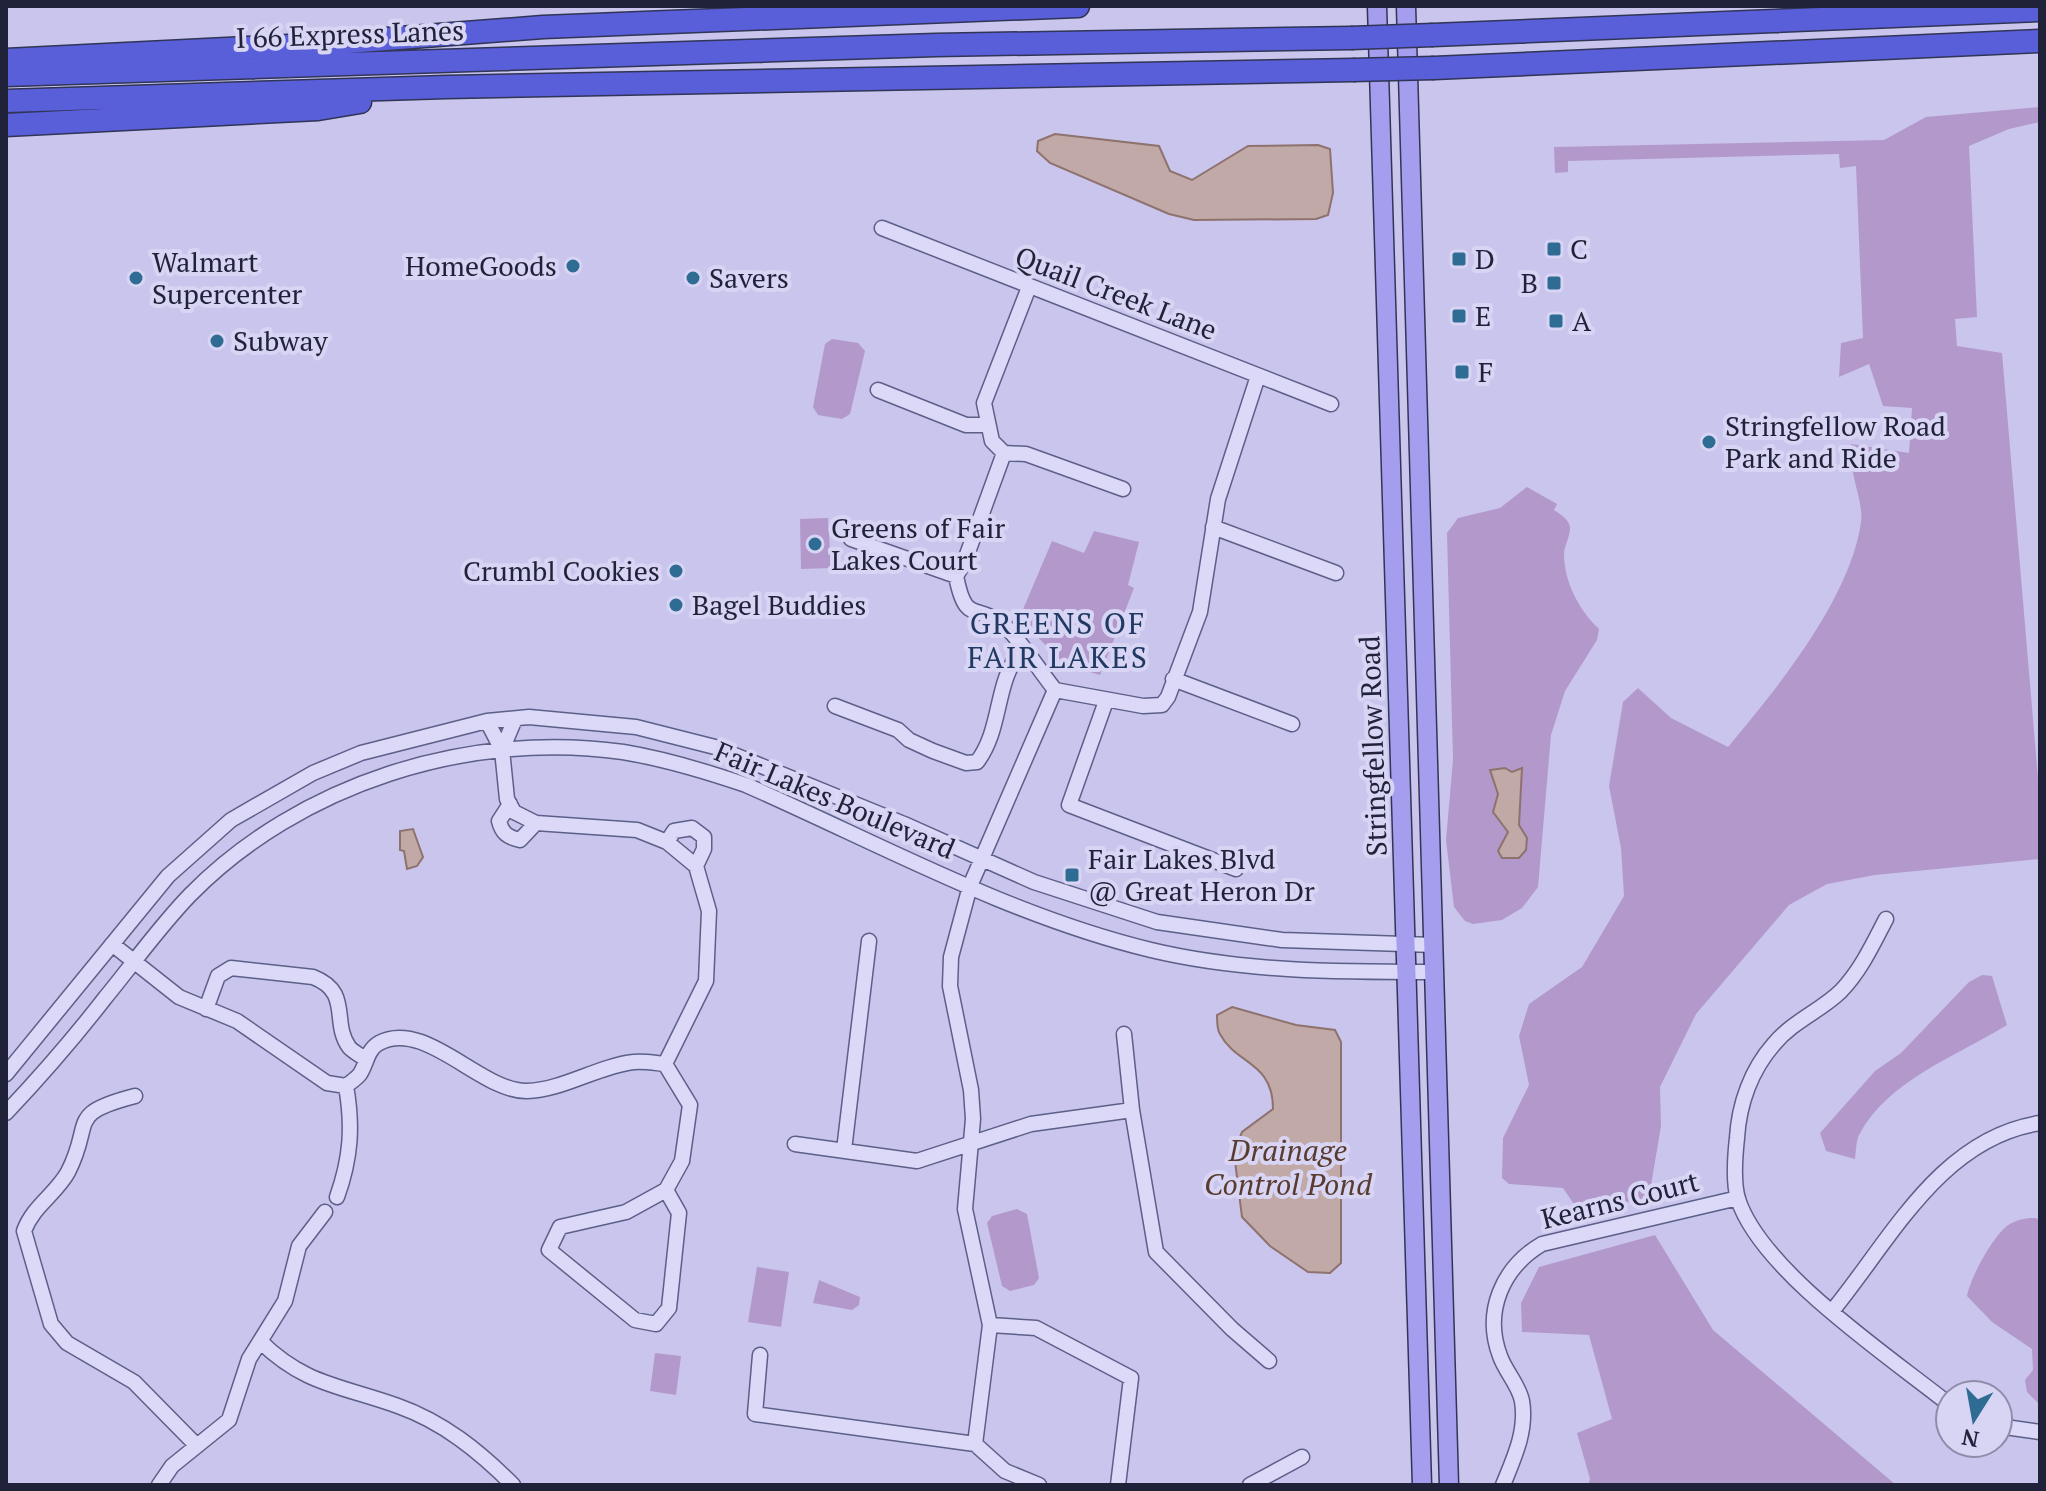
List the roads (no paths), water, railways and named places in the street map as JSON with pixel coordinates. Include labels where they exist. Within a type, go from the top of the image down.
[{"type":"highway","points":[[6,60],[308,45],[543,27],[1078,6]]},
{"type":"highway","name":"I 66 Express Lanes","points":[[6,75],[921,46],[1351,38],[2040,10]]},
{"type":"highway","points":[[6,101],[446,87],[1434,68],[2040,41]]},
{"type":"highway","points":[[6,125],[318,109],[446,87]]},
{"type":"main road","name":"Stringfellow Road","points":[[1377,6],[1422,1485]]},
{"type":"main road","name":"Stringfellow Road","points":[[1406,6],[1449,1485]]},
{"type":"street","name":"Quail Creek Lane","points":[[882,228],[1331,404]]},
{"type":"street","points":[[1029,287],[984,403],[992,441],[1004,453],[1026,454],[1123,489]]},
{"type":"street","points":[[1004,453],[964,563],[956,576],[960,598],[968,610],[1003,624],[1055,690],[1106,701],[1162,705],[1200,612],[1226,464],[1258,376]]},
{"type":"street","points":[[878,390],[966,425],[988,425]]},
{"type":"street","points":[[1213,527],[1336,573]]},
{"type":"street","points":[[851,539],[956,576]]},
{"type":"street","points":[[835,706],[898,730],[909,740],[933,751],[966,763],[977,762],[1000,708],[1002,686],[1011,661],[1022,650]]},
{"type":"street","points":[[1173,679],[1292,724]]},
{"type":"street","points":[[975,1444],[990,1325],[965,1209],[971,1090],[950,986],[956,929],[981,859],[1055,690]]},
{"type":"street","points":[[1106,701],[1069,805],[1236,869]]},
{"type":"street","points":[[502,750],[515,719]]},
{"type":"street","name":"Fair Lakes Boulevard","points":[[6,1074],[187,857],[231,820],[313,773],[361,753],[487,721],[568,719],[678,735],[762,764],[1046,886],[1157,922],[1282,940],[1434,945]]},
{"type":"street","points":[[487,721],[502,750],[510,804],[514,812],[536,823],[637,830],[667,842],[696,866],[709,911],[706,981],[665,1064]]},
{"type":"street","name":"Fair Lakes Boulevard","points":[[6,1113],[190,896],[269,829],[360,784],[426,764],[502,750],[542,747],[622,752],[702,770],[746,785],[970,886],[1088,931],[1150,950],[1275,968],[1435,972]]},
{"type":"street","points":[[510,804],[499,821],[502,831],[509,838],[520,840],[536,823]]},
{"type":"street","points":[[667,842],[674,831],[692,828],[704,837],[704,849],[696,866]]},
{"type":"street","points":[[1886,919],[1864,962],[1839,993],[1806,1014],[1774,1043],[1754,1071],[1738,1116],[1738,1198],[1761,1239],[1787,1275],[1934,1392]]},
{"type":"street","points":[[844,1150],[869,941]]},
{"type":"street","points":[[112,944],[179,997],[237,1021],[327,1083],[346,1086],[360,1074],[365,1059],[378,1043],[394,1039],[414,1040],[437,1049],[509,1091],[531,1091],[634,1062],[665,1064]]},
{"type":"street","points":[[206,1009],[218,976],[231,968],[313,977],[325,982],[336,994],[349,1046],[365,1059]]},
{"type":"street","points":[[1124,1034],[1132,1110],[1156,1252],[1222,1319],[1269,1361]]},
{"type":"street","points":[[665,1064],[690,1105],[682,1161],[666,1190],[626,1212],[560,1227],[549,1250],[635,1320],[656,1324],[669,1308],[679,1213],[666,1190]]},
{"type":"street","points":[[337,1197],[350,1152],[352,1119],[346,1086]]},
{"type":"street","points":[[135,1096],[100,1105],[87,1117],[68,1173],[33,1211],[24,1231],[51,1324],[67,1343],[134,1382],[197,1446]]},
{"type":"street","points":[[795,1144],[917,1161],[1031,1124],[1132,1110]]},
{"type":"street","points":[[1833,1310],[1931,1184],[1966,1152],[2013,1127],[2040,1123]]},
{"type":"street","name":"Kearns Court","points":[[1503,1485],[1523,1428],[1521,1398],[1496,1343],[1496,1295],[1520,1257],[1542,1244],[1738,1198]]},
{"type":"street","points":[[159,1485],[172,1466],[229,1420],[249,1359],[285,1301],[299,1246],[325,1212]]},
{"type":"street","points":[[990,1325],[1036,1328],[1131,1378],[1118,1485]]},
{"type":"street","points":[[260,1341],[301,1374],[330,1387],[397,1405],[446,1428],[471,1445],[513,1485]]},
{"type":"street","points":[[760,1355],[755,1414],[975,1444],[1005,1471],[1039,1485]]},
{"type":"street","points":[[2014,1428],[2040,1432]]},
{"type":"street","points":[[1250,1485],[1302,1457]]},
{"type":"water","points":[[1055,134],[1159,146],[1170,171],[1192,180],[1248,146],[1318,145],[1330,149],[1333,193],[1328,215],[1316,219],[1194,220],[1169,214],[1050,163],[1037,151],[1038,141]]},
{"type":"water","points":[[1505,768],[1512,772],[1522,768],[1519,825],[1527,838],[1526,850],[1519,858],[1502,858],[1498,851],[1508,832],[1493,812],[1498,794],[1490,770]]},
{"type":"water","points":[[413,829],[423,857],[417,866],[407,869],[404,851],[400,850],[400,831]]},
{"type":"water","name":"Drainage Control Pond","points":[[1232,1007],[1296,1025],[1335,1030],[1341,1042],[1341,1263],[1330,1273],[1308,1272],[1270,1246],[1242,1217],[1234,1153],[1242,1132],[1273,1109],[1267,1081],[1227,1044],[1219,1032],[1217,1015]]},
{"type":"place","name":"C","points":[[1554,249]]},
{"type":"place","name":"D","points":[[1459,259]]},
{"type":"place","name":"HomeGoods","points":[[573,266]]},
{"type":"place","name":"Walmart Supercenter","points":[[136,278]]},
{"type":"place","name":"Savers","points":[[693,278]]},
{"type":"place","name":"B","points":[[1554,283]]},
{"type":"place","name":"E","points":[[1459,316]]},
{"type":"place","name":"A","points":[[1556,321]]},
{"type":"place","name":"Subway","points":[[217,341]]},
{"type":"place","name":"F","points":[[1462,372]]},
{"type":"place","name":"Stringfellow Road Park and Ride","points":[[1709,442]]},
{"type":"place","name":"Greens of Fair Lakes Court","points":[[815,544]]},
{"type":"place","name":"Crumbl Cookies","points":[[676,571]]},
{"type":"place","name":"Bagel Buddies","points":[[676,605]]},
{"type":"place","name":"Fair Lakes Blvd @ Great Heron Dr","points":[[1072,875]]},
{"type":"district","name":"GREENS OF FAIR LAKES","points":[[1058,641]]}]
